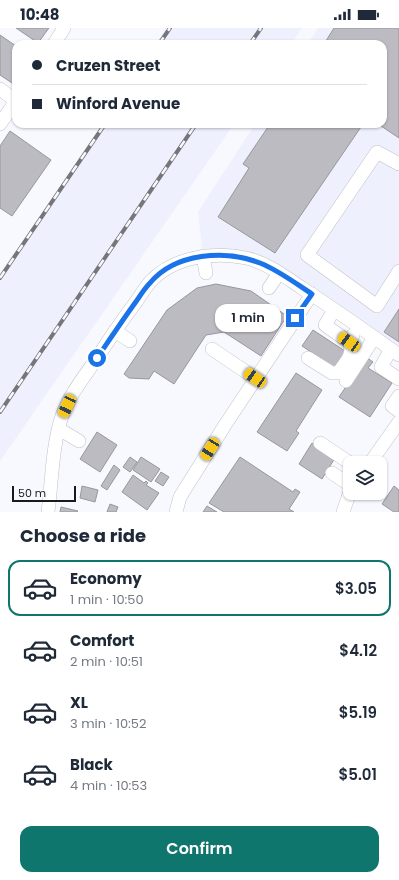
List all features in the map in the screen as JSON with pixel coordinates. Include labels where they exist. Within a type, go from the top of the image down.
[{"type":"street","points":[[56,40],[64,28]]},
{"type":"street","points":[[0,89],[12,98]]},
{"type":"street","points":[[0,124],[12,107]]},
{"type":"street","points":[[399,164],[377,152],[307,255],[377,306],[399,271]]},
{"type":"street","points":[[204,256],[206,273]]},
{"type":"street","points":[[48,512],[57,438],[62,416],[71,397],[150,282],[166,269],[175,265],[204,256],[231,256],[246,258],[279,273],[312,294],[395,352],[380,367],[399,379]]},
{"type":"street","points":[[269,288],[279,273]]},
{"type":"street","points":[[176,512],[180,497],[255,378],[312,294]]},
{"type":"street","points":[[308,358],[332,373],[338,373],[350,356],[352,348],[349,342],[325,325],[334,310]]},
{"type":"street","points":[[349,342],[359,327]]},
{"type":"street","points":[[115,331],[130,341]]},
{"type":"street","points":[[346,381],[374,338]]},
{"type":"street","points":[[212,349],[255,378]]},
{"type":"street","points":[[399,396],[392,406],[399,411]]},
{"type":"street","points":[[375,456],[399,422]]},
{"type":"street","points":[[59,429],[79,441]]},
{"type":"street","points":[[320,443],[343,458]]},
{"type":"street","points":[[332,473],[343,480]]},
{"type":"street","points":[[343,512],[347,500]]},
{"type":"shaded area","points":[[166,28],[302,28],[294,40],[158,40]]},
{"type":"shaded area","points":[[318,28],[399,28],[399,355],[274,270],[203,256],[198,212],[252,128],[387,128],[387,40],[310,40]]},
{"type":"shaded area","points":[[99,128],[231,128],[0,461],[0,273],[33,227]]},
{"type":"building","points":[[16,28],[49,28],[40,40],[34,40]]},
{"type":"building","points":[[334,28],[399,28],[399,138],[384,128],[387,128],[387,40],[326,40]]},
{"type":"building","points":[[0,35],[12,43],[12,83],[0,75]]},
{"type":"building","points":[[267,128],[360,128],[275,253],[218,217],[249,168],[243,164]]},
{"type":"building","points":[[10,131],[51,160],[12,216],[0,208],[0,146]]},
{"type":"building","points":[[216,284],[251,291],[287,316],[261,356],[224,332],[206,335],[174,384],[154,371],[149,379],[129,378],[124,374],[167,310],[197,288]]},
{"type":"building","points":[[399,309],[399,342],[384,332]]},
{"type":"building","points":[[313,330],[348,353],[337,369],[302,346]]},
{"type":"building","points":[[366,357],[373,362],[368,368],[392,383],[370,417],[339,397]]},
{"type":"building","points":[[296,373],[322,390],[296,431],[299,433],[287,451],[257,432]]},
{"type":"building","points":[[97,432],[117,445],[100,472],[80,459]]},
{"type":"building","points":[[312,443],[335,458],[322,479],[299,464]]},
{"type":"building","points":[[130,457],[137,462],[130,472],[123,467]]},
{"type":"building","points":[[141,457],[160,469],[151,482],[133,470]]},
{"type":"building","points":[[240,457],[293,492],[295,489],[300,492],[289,509],[294,512],[224,512],[209,503]]},
{"type":"building","points":[[114,465],[120,470],[107,490],[101,486]]},
{"type":"building","points":[[161,472],[169,477],[163,486],[155,481]]},
{"type":"building","points":[[133,475],[144,483],[146,481],[148,483],[146,485],[159,493],[147,510],[122,492]]},
{"type":"building","points":[[82,486],[98,490],[95,502],[80,498]]},
{"type":"building","points":[[394,486],[399,490],[399,512],[394,512],[382,504],[385,500],[387,500],[387,496]]},
{"type":"building","points":[[110,504],[118,507],[116,512],[107,512]]},
{"type":"building","points":[[207,506],[217,512],[203,512]]},
{"type":"building","points":[[61,507],[78,511],[60,512]]},
{"type":"railway","points":[[162,40],[170,28]]},
{"type":"railway","points":[[253,40],[261,28]]},
{"type":"railway","points":[[0,278],[102,128]]},
{"type":"railway","points":[[0,412],[193,128]]},
{"type":"route","points":[[97,358],[150,282],[166,269],[198,257],[213,255],[246,258],[274,270],[312,294],[295,318]]}]
